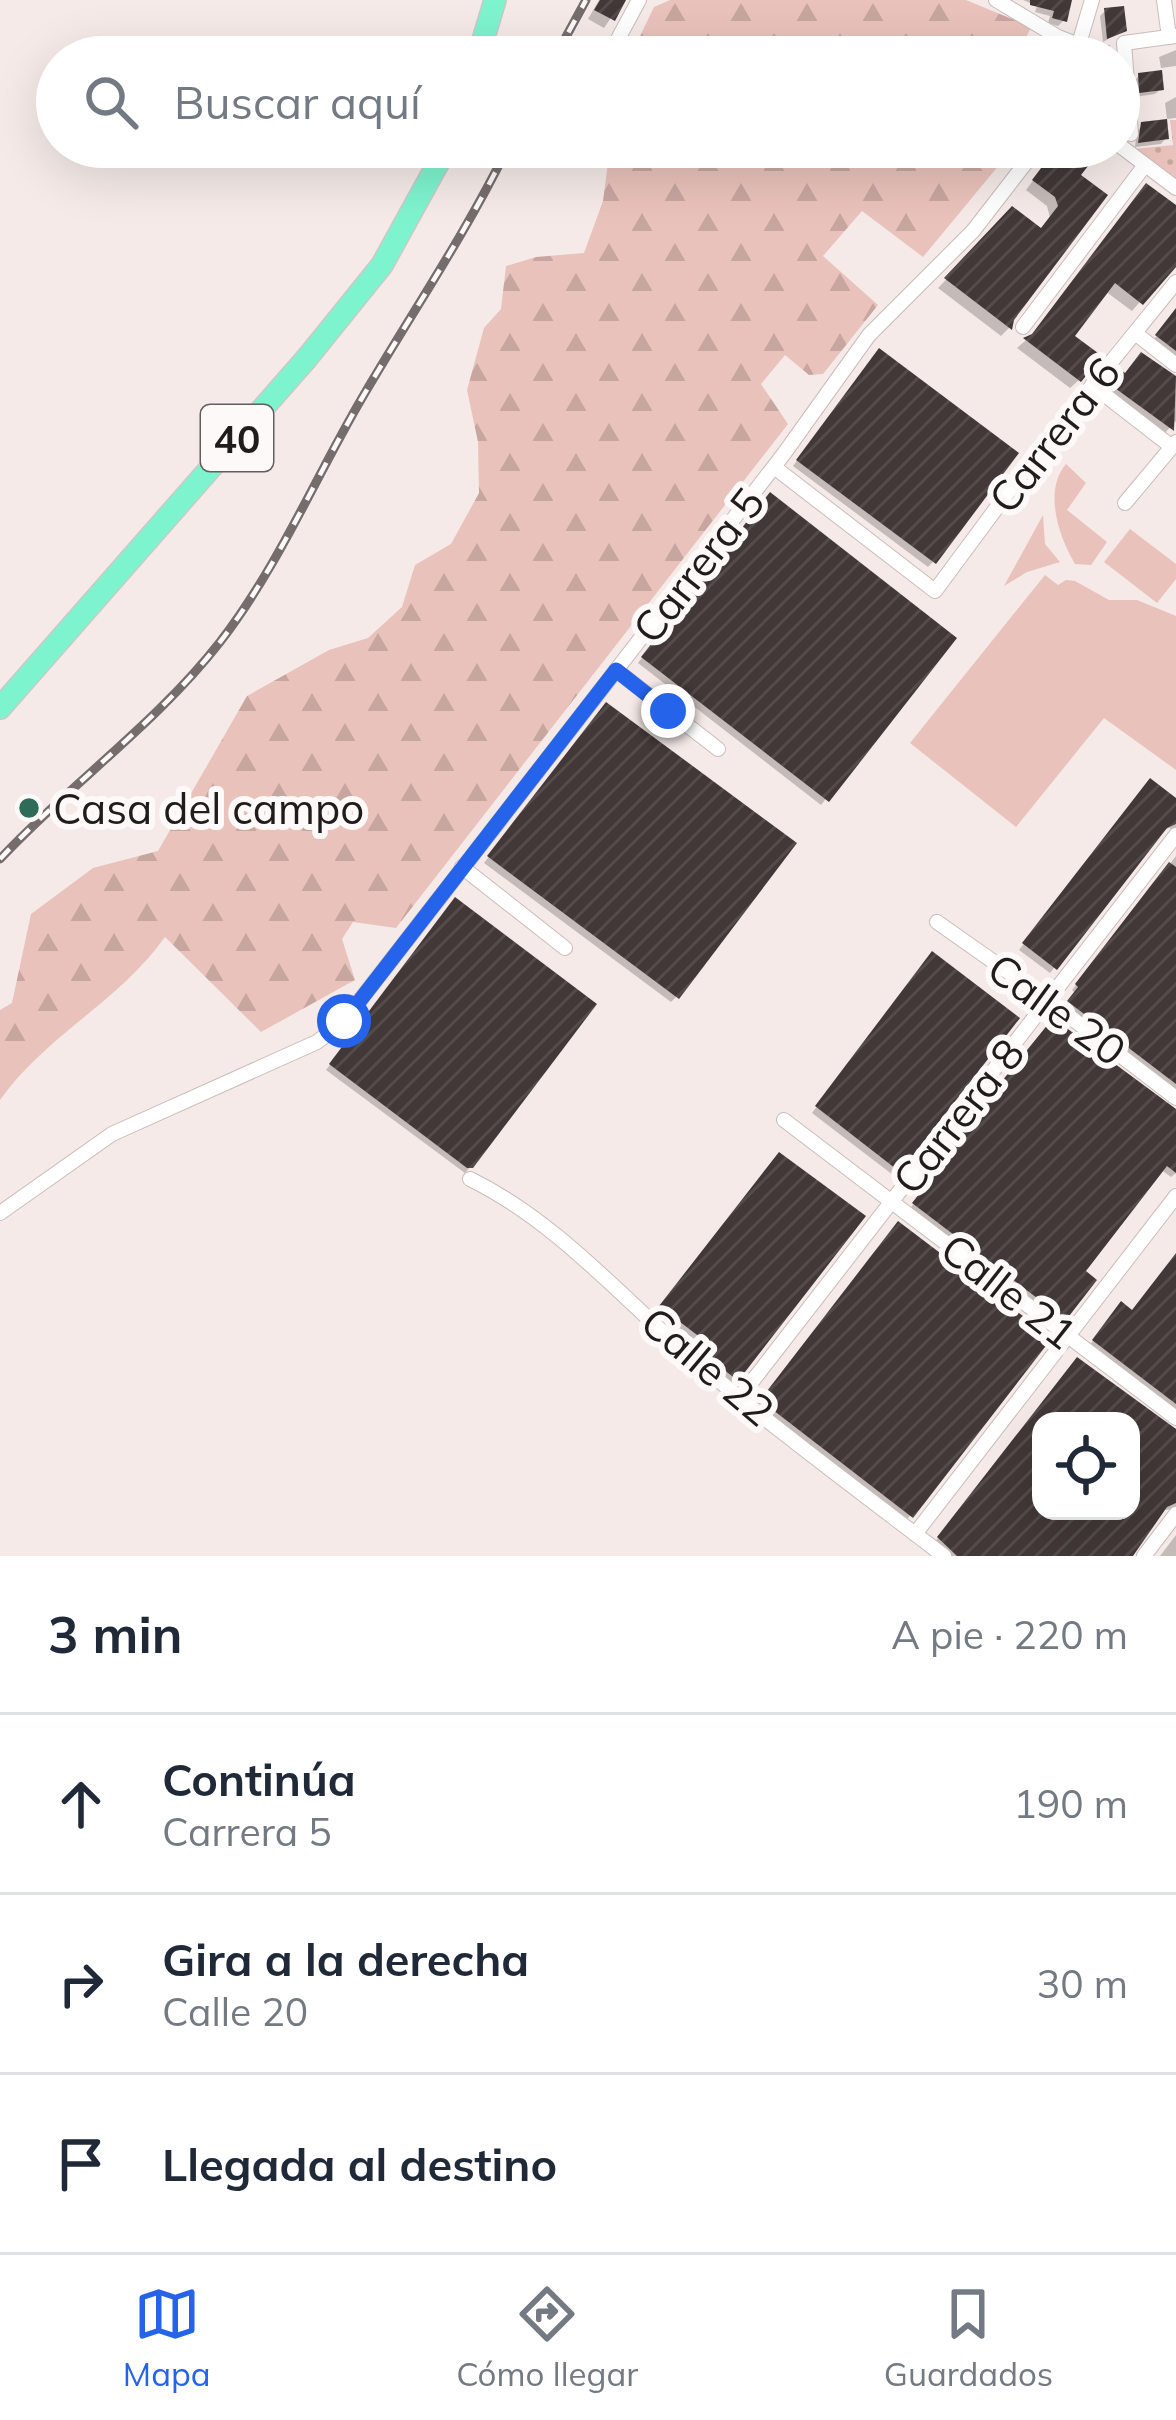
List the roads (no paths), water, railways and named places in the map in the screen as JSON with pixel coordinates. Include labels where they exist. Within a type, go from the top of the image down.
[{"type":"highway","points":[[484,36],[495,0]]},
{"type":"highway","name":"40","points":[[0,709],[307,358],[382,265],[435,168]]},
{"type":"street","points":[[620,36],[639,0]]},
{"type":"street","points":[[996,0],[1056,36]]},
{"type":"street","points":[[1081,36],[1092,0]]},
{"type":"street","points":[[1140,41],[1172,36],[1165,0]]},
{"type":"street","points":[[1140,161],[1176,188]]},
{"type":"street","points":[[1024,327],[1145,165]]},
{"type":"street","name":"Carrera 5","points":[[0,1213],[112,1134],[317,1042],[344,1021],[774,467],[868,335],[974,230],[1022,168]]},
{"type":"street","name":"Carrera 6","points":[[774,467],[935,591],[1176,282]]},
{"type":"street","points":[[1135,333],[1176,365]]},
{"type":"street","points":[[1092,386],[1174,444],[1125,503]]},
{"type":"street","points":[[616,670],[718,749]]},
{"type":"street","name":"Carrera 8","points":[[740,1396],[1176,835]]},
{"type":"street","points":[[462,867],[565,948]]},
{"type":"street","name":"Calle 20","points":[[937,922],[1176,1098]]},
{"type":"street","name":"Calle 21","points":[[784,1120],[1176,1418]]},
{"type":"street","name":"Calle 22","points":[[470,1179],[581,1256],[691,1357],[944,1556]]},
{"type":"street","points":[[915,1534],[1176,1196]]},
{"type":"street","points":[[1144,1556],[1176,1514]]},
{"type":"railway","points":[[566,36],[586,0]]},
{"type":"railway","points":[[0,859],[169,700],[241,613],[497,168]]},
{"type":"place","name":"Casa del campo","points":[[29,808]]}]
